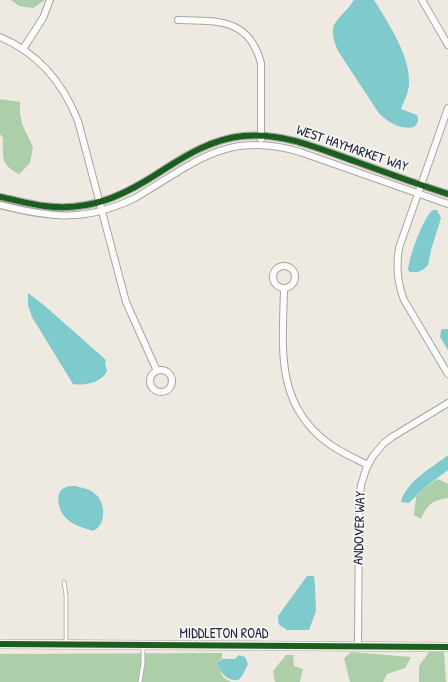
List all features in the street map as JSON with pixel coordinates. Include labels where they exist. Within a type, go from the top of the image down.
[{"type":"street","points":[[23,49],[43,18],[50,0]]},
{"type":"street","points":[[422,0],[448,45]]},
{"type":"street","points":[[178,20],[225,22],[234,25],[250,38],[259,54],[261,64],[260,144]]},
{"type":"street","points":[[0,37],[23,49],[43,65],[61,87],[68,99],[78,121],[126,302],[157,371]]},
{"type":"street","points":[[448,108],[399,248],[397,263],[398,278],[404,300],[448,374]]},
{"type":"street","name":"WEST HAYMARKET WAY","points":[[0,205],[54,216],[83,214],[100,207],[138,186],[202,147],[234,138],[261,135],[294,140],[448,194]]},
{"type":"street","name":"WEST HAYMARKET WAY","points":[[0,197],[50,207],[100,207],[124,204],[206,156],[231,147],[260,144],[284,147],[300,152],[448,204]]},
{"type":"street","points":[[284,288],[283,355],[285,376],[293,399],[304,418],[320,436],[342,452],[368,465]]},
{"type":"street","name":"ANDOVER WAY","points":[[358,646],[359,503],[361,485],[368,465],[379,448],[392,436],[448,403]]},
{"type":"street","name":"MIDDLETON ROAD","points":[[0,644],[448,647]]},
{"type":"lane","points":[[64,582],[66,596],[66,645]]},
{"type":"lane","points":[[140,682],[143,662],[143,645]]},
{"type":"green space","points":[[11,0],[45,0],[33,8],[19,6]]},
{"type":"green space","points":[[0,99],[20,102],[22,124],[33,147],[30,163],[19,174],[8,167],[4,160],[3,138],[0,134]]},
{"type":"green space","points":[[438,479],[448,484],[448,498],[438,500],[431,504],[421,519],[414,515],[416,497],[423,489]]},
{"type":"green space","points":[[351,652],[411,657],[405,668],[387,674],[383,682],[350,682],[344,658]]},
{"type":"green space","points":[[429,652],[444,652],[446,682],[419,682],[419,666]]},
{"type":"green space","points":[[222,653],[222,659],[220,660],[219,664],[221,674],[225,679],[232,682],[0,682],[0,654]]},
{"type":"green space","points":[[286,655],[293,655],[294,666],[303,669],[300,682],[275,682],[273,671]]},
{"type":"water","points":[[354,0],[374,0],[398,41],[403,52],[409,74],[407,94],[401,109],[417,115],[418,121],[414,127],[409,128],[394,124],[378,112],[338,51],[334,41],[333,27]]},
{"type":"water","points":[[433,210],[437,210],[441,218],[428,265],[418,272],[410,272],[408,270],[409,264],[417,238],[429,214]]},
{"type":"water","points":[[28,293],[45,306],[106,360],[105,363],[107,371],[105,375],[92,383],[73,384],[32,317],[28,305]]},
{"type":"water","points":[[448,329],[448,350],[440,337],[441,330]]},
{"type":"water","points":[[448,455],[448,470],[423,489],[409,503],[401,502],[404,494],[414,481]]},
{"type":"water","points":[[76,486],[92,492],[101,501],[103,507],[103,518],[98,528],[93,531],[71,522],[65,517],[59,507],[58,498],[61,490],[67,487]]},
{"type":"water","points":[[307,576],[314,576],[316,611],[309,630],[286,630],[279,624],[278,616]]},
{"type":"water","points":[[239,655],[245,657],[248,664],[243,675],[238,680],[227,678],[218,666],[218,663],[222,659],[235,659]]},
{"type":"cycle path","points":[[0,197],[44,206],[61,207],[92,204],[107,200],[135,187],[201,148],[221,140],[258,135],[287,139],[301,143],[448,194]]},
{"type":"cycle path","points":[[0,644],[448,647]]}]
